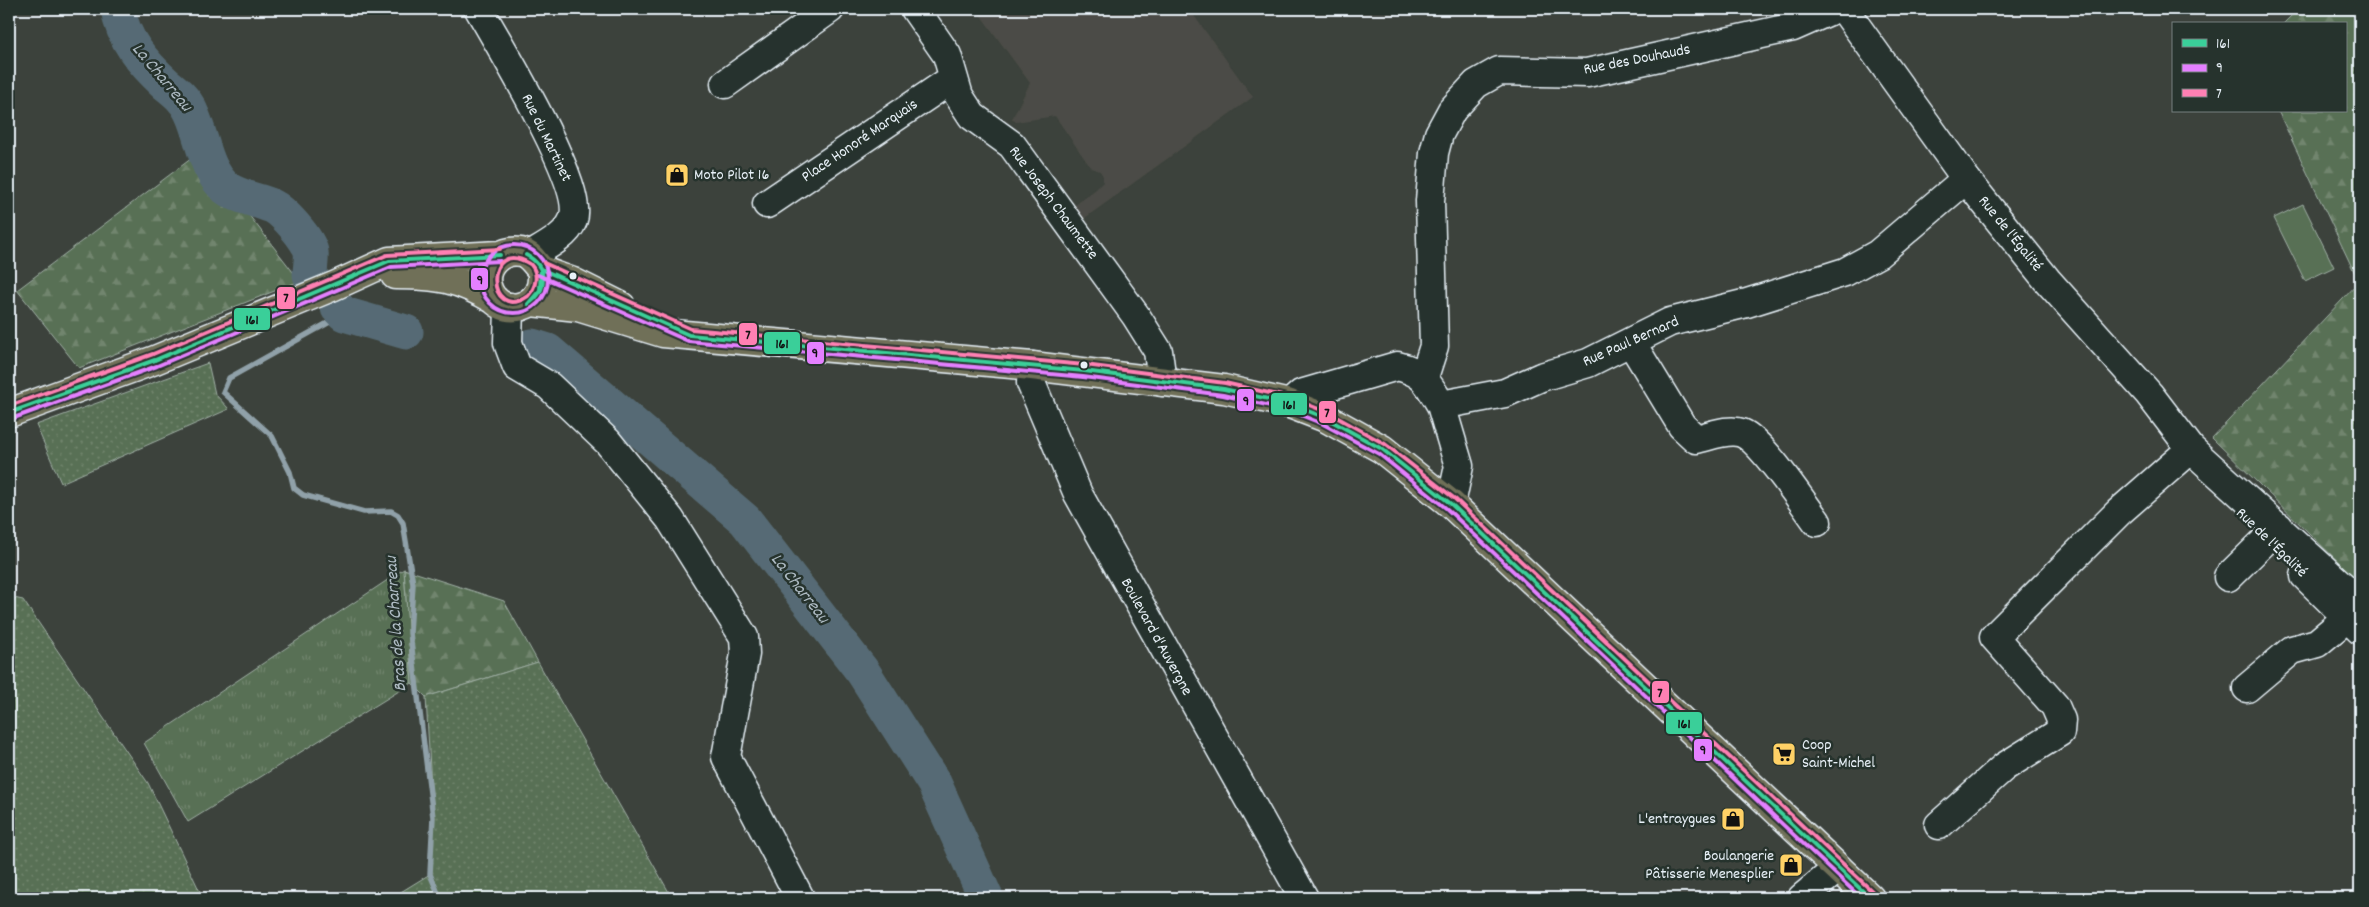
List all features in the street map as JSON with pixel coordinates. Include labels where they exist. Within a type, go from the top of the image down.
[{"type":"main road","points":[[9,414],[155,360],[334,286],[389,261],[500,255],[515,251],[690,335]]},
{"type":"main road","points":[[500,255],[490,266],[486,280],[490,294],[512,303],[578,307],[663,333],[1032,366],[1224,389],[1290,404],[1326,418],[1382,449],[1451,504],[1870,898]]},
{"type":"main road","points":[[512,303],[542,287],[535,262]]},
{"type":"main road","points":[[334,286],[387,275],[428,276],[457,280],[512,303]]},
{"type":"street","name":"Rue du Martinet","points":[[479,9],[551,141],[575,200],[575,213],[569,228],[535,262]]},
{"type":"street","points":[[725,84],[830,9]]},
{"type":"street","name":"Rue Joseph Chaumette","points":[[915,9],[947,55],[952,78],[959,96],[972,116],[1012,145],[1136,316],[1158,351],[1162,382]]},
{"type":"street","name":"Rue de l'Égalité","points":[[1844,10],[1966,179],[2047,280],[2149,394],[2191,449],[2199,465],[2233,507],[2273,534],[2354,609]]},
{"type":"street","name":"Rue des Douhauds","points":[[1424,377],[1434,346],[1430,201],[1434,153],[1439,134],[1452,110],[1476,84],[1499,71],[1587,73],[1793,26],[1844,10]]},
{"type":"street","name":"Place Honoré Marquais","points":[[767,204],[952,78]]},
{"type":"street","name":"Rue Paul Bernard","points":[[1441,405],[1505,392],[1541,377],[1588,363],[1670,322],[1747,303],[1845,272],[1878,254],[1966,179]]},
{"type":"street","points":[[512,303],[508,344],[517,366],[549,386],[608,442],[670,519],[744,637],[745,654],[726,756],[800,898]]},
{"type":"street","points":[[1631,342],[1682,426],[1696,439],[1728,432],[1743,433],[1771,459],[1817,522]]},
{"type":"street","name":"Boulevard d'Auvergne","points":[[1032,366],[1031,383],[1078,494],[1304,898]]},
{"type":"street","points":[[1290,404],[1301,394],[1397,366],[1413,369],[1424,377],[1441,405],[1459,466],[1451,504]]},
{"type":"street","points":[[1939,825],[2004,767],[2060,732],[2061,720],[2055,706],[1994,637],[2120,512],[2191,449]]},
{"type":"street","points":[[2228,577],[2273,534]]},
{"type":"street","points":[[2247,688],[2292,650],[2317,643],[2354,609]]},
{"type":"street","points":[[1802,898],[1838,868]]},
{"type":"shaded area","points":[[976,9],[1187,9],[1195,17],[1253,97],[1082,220],[1074,206],[1103,182],[1103,176],[1100,171],[1091,168],[1055,116],[1016,122],[1012,119],[1030,83]]},
{"type":"green space","points":[[2298,9],[2360,9],[2360,583],[2212,438],[2359,282],[2278,112],[2346,112],[2346,22],[2285,22]]},
{"type":"green space","points":[[200,152],[300,281],[79,368],[17,290]]},
{"type":"green space","points":[[2303,204],[2334,267],[2305,281],[2274,218]]},
{"type":"green space","points":[[208,363],[215,394],[229,409],[61,483],[36,425]]},
{"type":"green space","points":[[404,569],[412,683],[188,822],[144,743]]},
{"type":"green space","points":[[404,569],[504,601],[538,662],[426,697],[412,683]]},
{"type":"green space","points":[[9,597],[23,600],[148,783],[203,898],[9,898]]},
{"type":"green space","points":[[538,662],[670,894],[652,898],[391,898],[430,874],[432,805],[426,697]]},
{"type":"waterway","name":"La Charreau","points":[[118,9],[124,31],[135,50],[150,68],[180,96],[189,108],[213,172],[226,188],[236,194],[272,206],[289,220],[306,240],[311,252],[310,275]]},
{"type":"waterway","name":"La Charreau","points":[[338,308],[344,314],[406,332]]},
{"type":"waterway","name":"Bras de la Charreau","points":[[344,314],[229,378],[223,392],[272,436],[290,472],[294,488],[303,495],[364,512],[391,511],[398,515],[403,523],[413,584],[410,633],[433,817],[430,874],[440,898]]},
{"type":"waterway","name":"La Charreau","points":[[532,346],[548,351],[745,520],[863,672],[934,783],[986,898]]},
{"type":"transit line","name":"9","points":[[521,245],[533,251],[542,260],[548,272],[548,279],[546,292],[538,303],[521,313],[507,313],[490,303],[482,292],[480,272],[490,255],[501,247],[521,245]]},
{"type":"transit line","name":"7","points":[[9,406],[153,354],[387,255],[500,249]]},
{"type":"transit line","name":"161","points":[[9,413],[155,360],[389,261],[500,255]]},
{"type":"transit line","name":"161","points":[[526,255],[538,265],[543,278],[540,292],[528,304]]},
{"type":"transit line","name":"7","points":[[530,264],[514,258],[504,261],[497,269],[495,280],[498,291],[504,299],[514,302],[528,296],[536,280],[535,272],[531,265]]},
{"type":"transit line","name":"9","points":[[11,419],[157,366],[391,267],[500,261]]},
{"type":"transit line","name":"7","points":[[544,263],[691,329],[1085,365],[1225,383],[1291,398],[1329,413],[1385,444],[1455,499],[1874,893]]},
{"type":"transit line","name":"161","points":[[528,304],[540,290],[541,269]]},
{"type":"transit line","name":"161","points":[[541,269],[689,335],[1084,371],[1224,389],[1290,404],[1326,418],[1382,449],[1451,504],[1870,898]]},
{"type":"transit line","name":"9","points":[[538,275],[688,341],[1083,377],[1223,395],[1288,410],[1323,424],[1379,454],[1447,509],[1861,898]]},
{"type":"place","name":"Moto Pilot 16","points":[[677,175]]},
{"type":"place","name":"Coop Saint-Michel","points":[[1784,754]]},
{"type":"place","name":"L'entraygues","points":[[1733,819]]},
{"type":"place","name":"Boulangerie Pâtisserie Menesplier","points":[[1791,865]]}]
